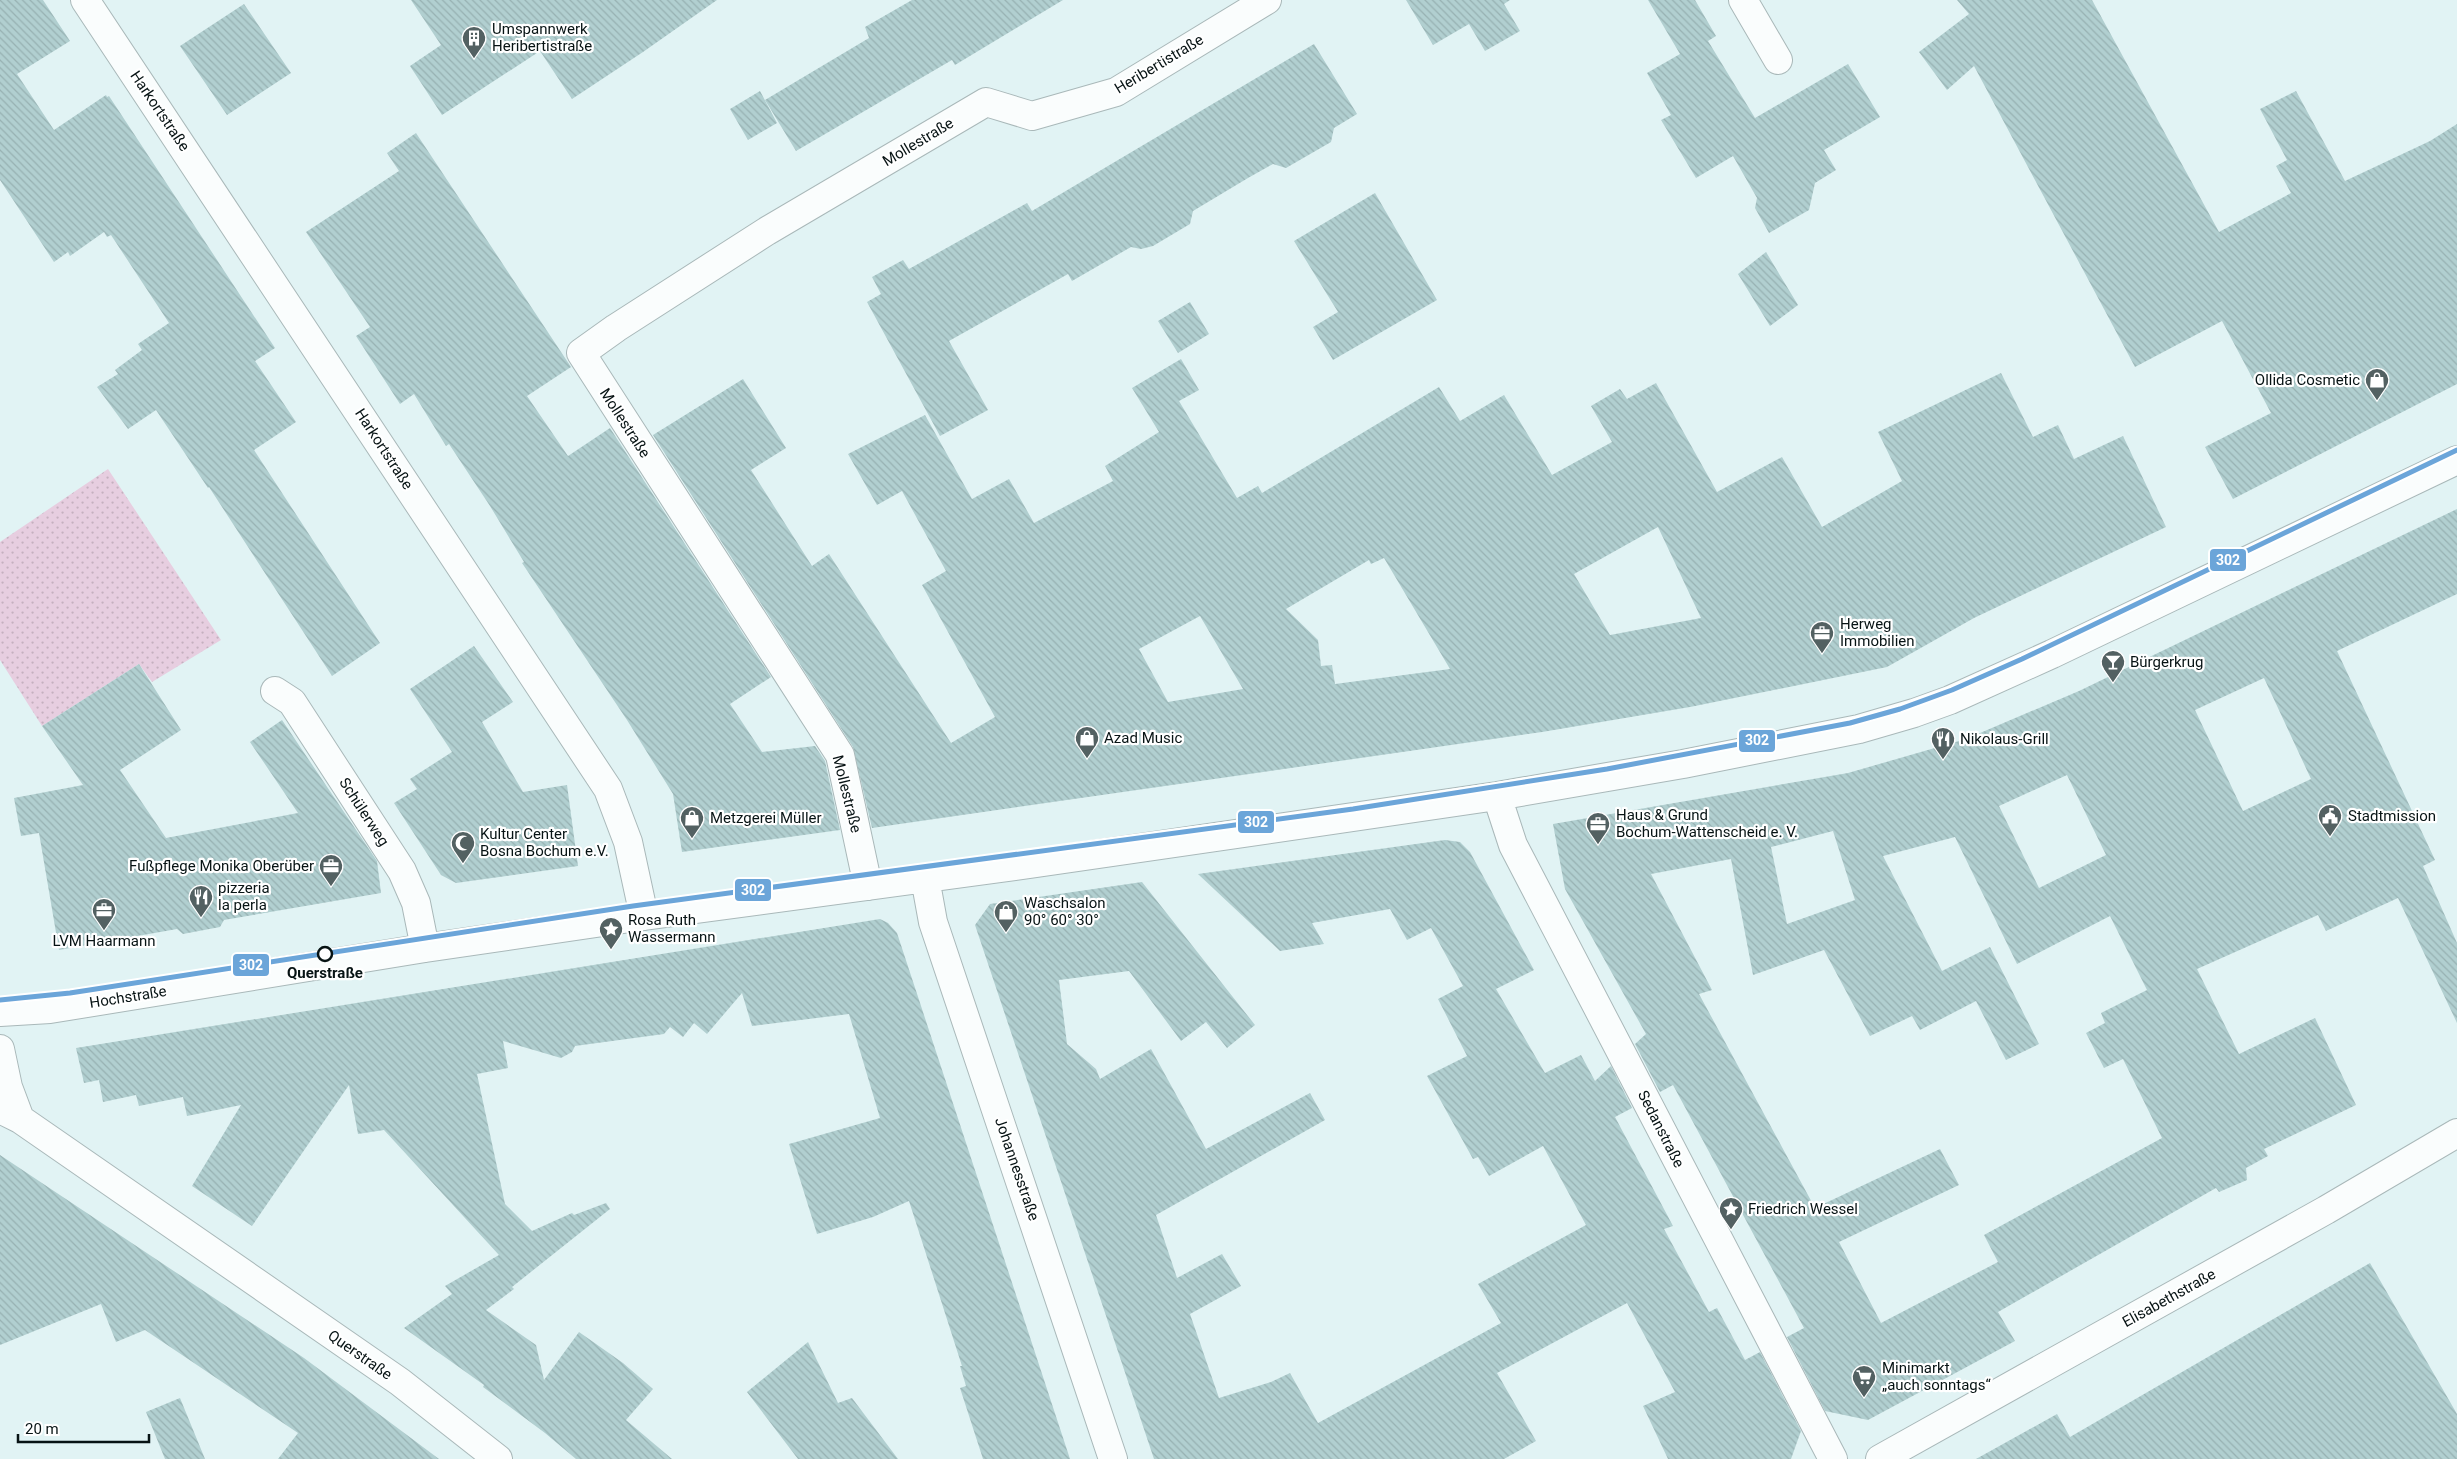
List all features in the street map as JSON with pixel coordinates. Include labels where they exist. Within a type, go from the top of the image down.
[{"type":"street","name":"Harkortstraße","points":[[86,0],[608,789],[628,842],[644,916]]},
{"type":"street","name":"Heribertistraße","points":[[961,116],[986,102],[1032,116],[1116,92],[1267,0]]},
{"type":"street","points":[[1743,0],[1778,60]]},
{"type":"street","name":"Mollestraße","points":[[868,886],[840,755],[581,353],[616,328],[767,232],[961,116]]},
{"type":"street","name":"Hochstraße","points":[[0,1012],[50,1009],[425,948],[1497,796],[1794,743],[1859,729],[1914,713],[2052,654],[2457,460]]},
{"type":"street","name":"Schülerweg","points":[[275,691],[292,702],[402,871],[416,903],[425,948]]},
{"type":"street","name":"Sedanstraße","points":[[1497,796],[1513,845],[1832,1459]]},
{"type":"street","name":"Johannesstraße","points":[[925,878],[933,922],[1114,1459]]},
{"type":"street","name":"Querstraße","points":[[0,1049],[8,1087],[10,1114],[400,1382],[498,1459]]},
{"type":"street","name":"Elisabethstraße","points":[[1880,1459],[2326,1210],[2457,1133]]},
{"type":"shaded area","points":[[108,469],[221,640],[152,682],[139,664],[42,726],[0,660],[0,542]]},
{"type":"building","points":[[0,0],[43,0],[70,41],[17,74],[54,130],[106,95],[107,97],[109,96],[275,348],[255,361],[296,422],[254,450],[380,643],[332,676],[209,487],[156,410],[128,429],[97,387],[118,374],[115,370],[142,350],[138,344],[169,323],[111,235],[107,237],[104,232],[70,256],[68,252],[54,262],[0,180]]},
{"type":"building","name":"Umspannwerk Heribertistraße","points":[[411,0],[717,0],[572,99],[540,51],[442,115],[410,66],[441,45]]},
{"type":"building","points":[[912,0],[1063,0],[955,65],[952,60],[796,151],[765,100],[869,38],[865,27]]},
{"type":"building","points":[[1406,0],[1510,0],[1504,4],[1520,31],[1485,51],[1469,24],[1433,45]]},
{"type":"building","points":[[1648,0],[1695,0],[1716,36],[1708,41],[1755,118],[1848,64],[1880,117],[1824,150],[1836,170],[1815,183],[1809,210],[1769,233],[1755,208],[1757,198],[1733,156],[1696,178],[1661,120],[1671,115],[1647,73],[1680,54]]},
{"type":"building","points":[[1957,0],[2092,0],[2219,232],[2291,193],[2276,166],[2287,160],[2260,109],[2296,91],[2345,181],[2430,141],[2457,124],[2457,384],[2233,499],[2205,447],[2271,413],[2222,321],[2135,367],[1974,66],[1947,90],[1919,52],[1969,14]]},
{"type":"building","points":[[244,4],[291,73],[227,115],[180,46]]},
{"type":"building","points":[[1314,44],[1357,114],[1334,128],[1331,142],[1286,168],[1273,164],[1248,178],[1193,211],[1190,224],[1153,246],[1141,249],[1131,247],[1072,281],[1068,274],[949,341],[988,410],[940,436],[867,302],[881,294],[872,277],[903,260],[909,269],[1027,203],[1032,211]]},
{"type":"building","points":[[760,91],[777,123],[748,140],[730,109]]},
{"type":"building","points":[[416,133],[571,367],[527,396],[568,456],[610,428],[771,677],[730,704],[762,752],[815,746],[825,761],[840,830],[682,852],[673,794],[627,720],[522,563],[524,562],[490,506],[449,444],[446,446],[414,394],[400,404],[356,336],[370,327],[306,232],[399,171],[387,153]]},
{"type":"building","points":[[1375,193],[1437,300],[1333,360],[1313,327],[1338,312],[1294,241]]},
{"type":"building","points":[[1766,252],[1798,305],[1770,326],[1738,274]]},
{"type":"building","points":[[1190,302],[1209,334],[1178,353],[1158,321]]},
{"type":"building","points":[[1181,359],[1199,390],[1179,401],[1237,498],[1258,486],[1262,493],[1439,387],[1460,421],[1504,395],[1552,475],[1612,442],[1591,406],[1620,389],[1627,399],[1656,383],[1717,492],[1782,457],[1822,527],[1902,481],[1878,432],[2001,373],[2033,437],[2058,425],[2074,459],[2123,436],[2166,527],[1974,618],[1887,667],[1690,707],[1542,732],[872,828],[853,747],[653,435],[743,379],[786,448],[751,470],[812,566],[829,554],[951,743],[995,717],[922,585],[946,571],[902,491],[877,505],[848,454],[925,415],[972,499],[1009,479],[1034,523],[1113,481],[1105,466],[1159,432],[1132,388]],"holes":[[[1658,527],[1701,618],[1610,635],[1574,574]],[[1384,558],[1450,669],[1335,684],[1332,665],[1321,666],[1318,640],[1286,609],[1369,560],[1371,564]],[[1200,616],[1243,689],[1168,702],[1139,649]]]},
{"type":"building","points":[[2457,509],[2457,594],[2337,651],[2435,860],[2423,866],[2457,943],[2457,1023],[2398,898],[2326,931],[2318,915],[2197,969],[2239,1054],[2315,1018],[2356,1105],[2264,1149],[2268,1156],[2246,1168],[2247,1180],[2219,1192],[2216,1188],[1998,1312],[2015,1341],[1868,1420],[1825,1411],[1787,1337],[1804,1328],[1673,1085],[1660,1092],[1635,1044],[1646,1034],[1565,889],[1553,824],[1848,773],[1966,739],[2079,691]],"holes":[[[2264,678],[2311,779],[2243,811],[2195,710]],[[2067,775],[2106,855],[2039,888],[1999,806]],[[1833,831],[1855,900],[1787,924],[1771,847]],[[1955,837],[2017,964],[2110,916],[2147,990],[2101,1013],[2105,1023],[2086,1033],[2104,1068],[2123,1059],[2162,1138],[1984,1235],[1998,1262],[1881,1323],[1839,1242],[1959,1185],[1940,1149],[1815,1208],[1699,994],[1712,990],[1651,874],[1731,859],[1753,975],[1824,950],[1870,1036],[1912,1016],[1920,1030],[1976,1001],[2006,1060],[2039,1044],[1990,947],[1942,971],[1883,856]]]},
{"type":"building","points":[[474,646],[513,702],[482,722],[523,792],[567,785],[578,866],[456,883],[441,875],[394,803],[417,789],[410,779],[452,752],[410,689]]},
{"type":"building","points":[[139,664],[181,730],[120,770],[166,838],[298,813],[250,742],[282,720],[377,861],[381,893],[224,920],[220,927],[183,934],[177,929],[59,950],[39,833],[21,836],[14,798],[83,785],[42,726]]},
{"type":"building","points":[[1445,840],[1460,842],[1470,852],[1534,970],[1496,989],[1545,1073],[1581,1055],[1595,1081],[1611,1066],[1632,1108],[1615,1117],[1673,1226],[1664,1229],[1709,1312],[1717,1308],[1745,1360],[1760,1352],[1801,1431],[1791,1459],[1668,1459],[1643,1406],[1675,1392],[1627,1303],[1497,1373],[1536,1441],[1504,1459],[1154,1459],[975,925],[990,904],[1142,882],[1255,1025],[1227,1048],[1206,1022],[1181,1041],[1129,971],[1059,980],[1067,1044],[1096,1069],[1100,1079],[1151,1049],[1206,1149],[1310,1093],[1325,1120],[1156,1215],[1177,1278],[1222,1254],[1241,1286],[1190,1314],[1219,1398],[1271,1382],[1290,1373],[1318,1423],[1501,1323],[1478,1284],[1586,1225],[1543,1146],[1489,1176],[1478,1157],[1473,1159],[1427,1076],[1467,1056],[1438,999],[1463,986],[1431,928],[1407,940],[1390,909],[1312,923],[1324,944],[1280,951],[1198,874]]},
{"type":"building","points":[[880,919],[888,923],[897,933],[1070,1459],[983,1459],[960,1388],[966,1386],[960,1366],[962,1366],[909,1201],[873,1217],[817,1234],[789,1144],[880,1118],[849,1014],[752,1026],[742,993],[707,1034],[694,1023],[683,1037],[670,1027],[664,1034],[575,1046],[572,1052],[561,1058],[503,1041],[508,1068],[477,1074],[505,1204],[532,1231],[572,1213],[574,1215],[606,1203],[610,1209],[486,1310],[536,1345],[544,1380],[579,1332],[623,1363],[653,1389],[626,1420],[672,1459],[576,1459],[545,1433],[483,1387],[484,1385],[404,1328],[452,1294],[445,1286],[499,1255],[384,1130],[358,1134],[349,1085],[252,1226],[192,1186],[241,1105],[187,1116],[183,1097],[139,1106],[136,1095],[103,1102],[99,1080],[84,1083],[76,1048]]},
{"type":"building","points":[[0,1155],[304,1358],[439,1459],[278,1459],[298,1433],[145,1330],[116,1342],[101,1304],[0,1345]]},
{"type":"building","points":[[2370,1263],[2457,1414],[2457,1459],[1976,1459],[2057,1414],[2070,1437]]},
{"type":"building","points":[[808,1342],[838,1403],[852,1398],[898,1459],[798,1459],[747,1392]]},
{"type":"building","points":[[180,1398],[205,1459],[165,1459],[146,1412]]},
{"type":"transit line","name":"302","points":[[0,1000],[70,993],[633,906],[1353,809],[1607,769],[1850,723],[1900,709],[1952,690],[2022,659],[2457,450]]},
{"type":"place","name":"Umspannwerk Heribertistraße","points":[[474,59]]},
{"type":"place","name":"Ollida Cosmetic","points":[[2377,401]]},
{"type":"place","name":"Herweg Immobilien","points":[[1822,654]]},
{"type":"place","name":"Bürgerkrug","points":[[2113,683]]},
{"type":"place","name":"Azad Music","points":[[1087,759]]},
{"type":"place","name":"Nikolaus-Grill","points":[[1943,760]]},
{"type":"place","name":"Stadtmission","points":[[2330,837]]},
{"type":"place","name":"Metzgerei Müller","points":[[692,839]]},
{"type":"place","name":"Haus & Grund Bochum-Wattenscheid e. V.","points":[[1598,845]]},
{"type":"place","name":"Kultur Center Bosna Bochum e.V.","points":[[463,864]]},
{"type":"place","name":"Fußpflege Monika Oberüber","points":[[331,887]]},
{"type":"place","name":"pizzeria la perla","points":[[201,918]]},
{"type":"place","name":"LVM Haarmann","points":[[104,931]]},
{"type":"place","name":"Waschsalon 90° 60° 30°","points":[[1006,933]]},
{"type":"place","name":"Rosa Ruth Wassermann","points":[[611,950]]},
{"type":"place","name":"Querstraße","points":[[325,954]]},
{"type":"place","name":"Friedrich Wessel","points":[[1731,1230]]},
{"type":"place","name":"Minimarkt „auch sonntags“","points":[[1864,1398]]}]
